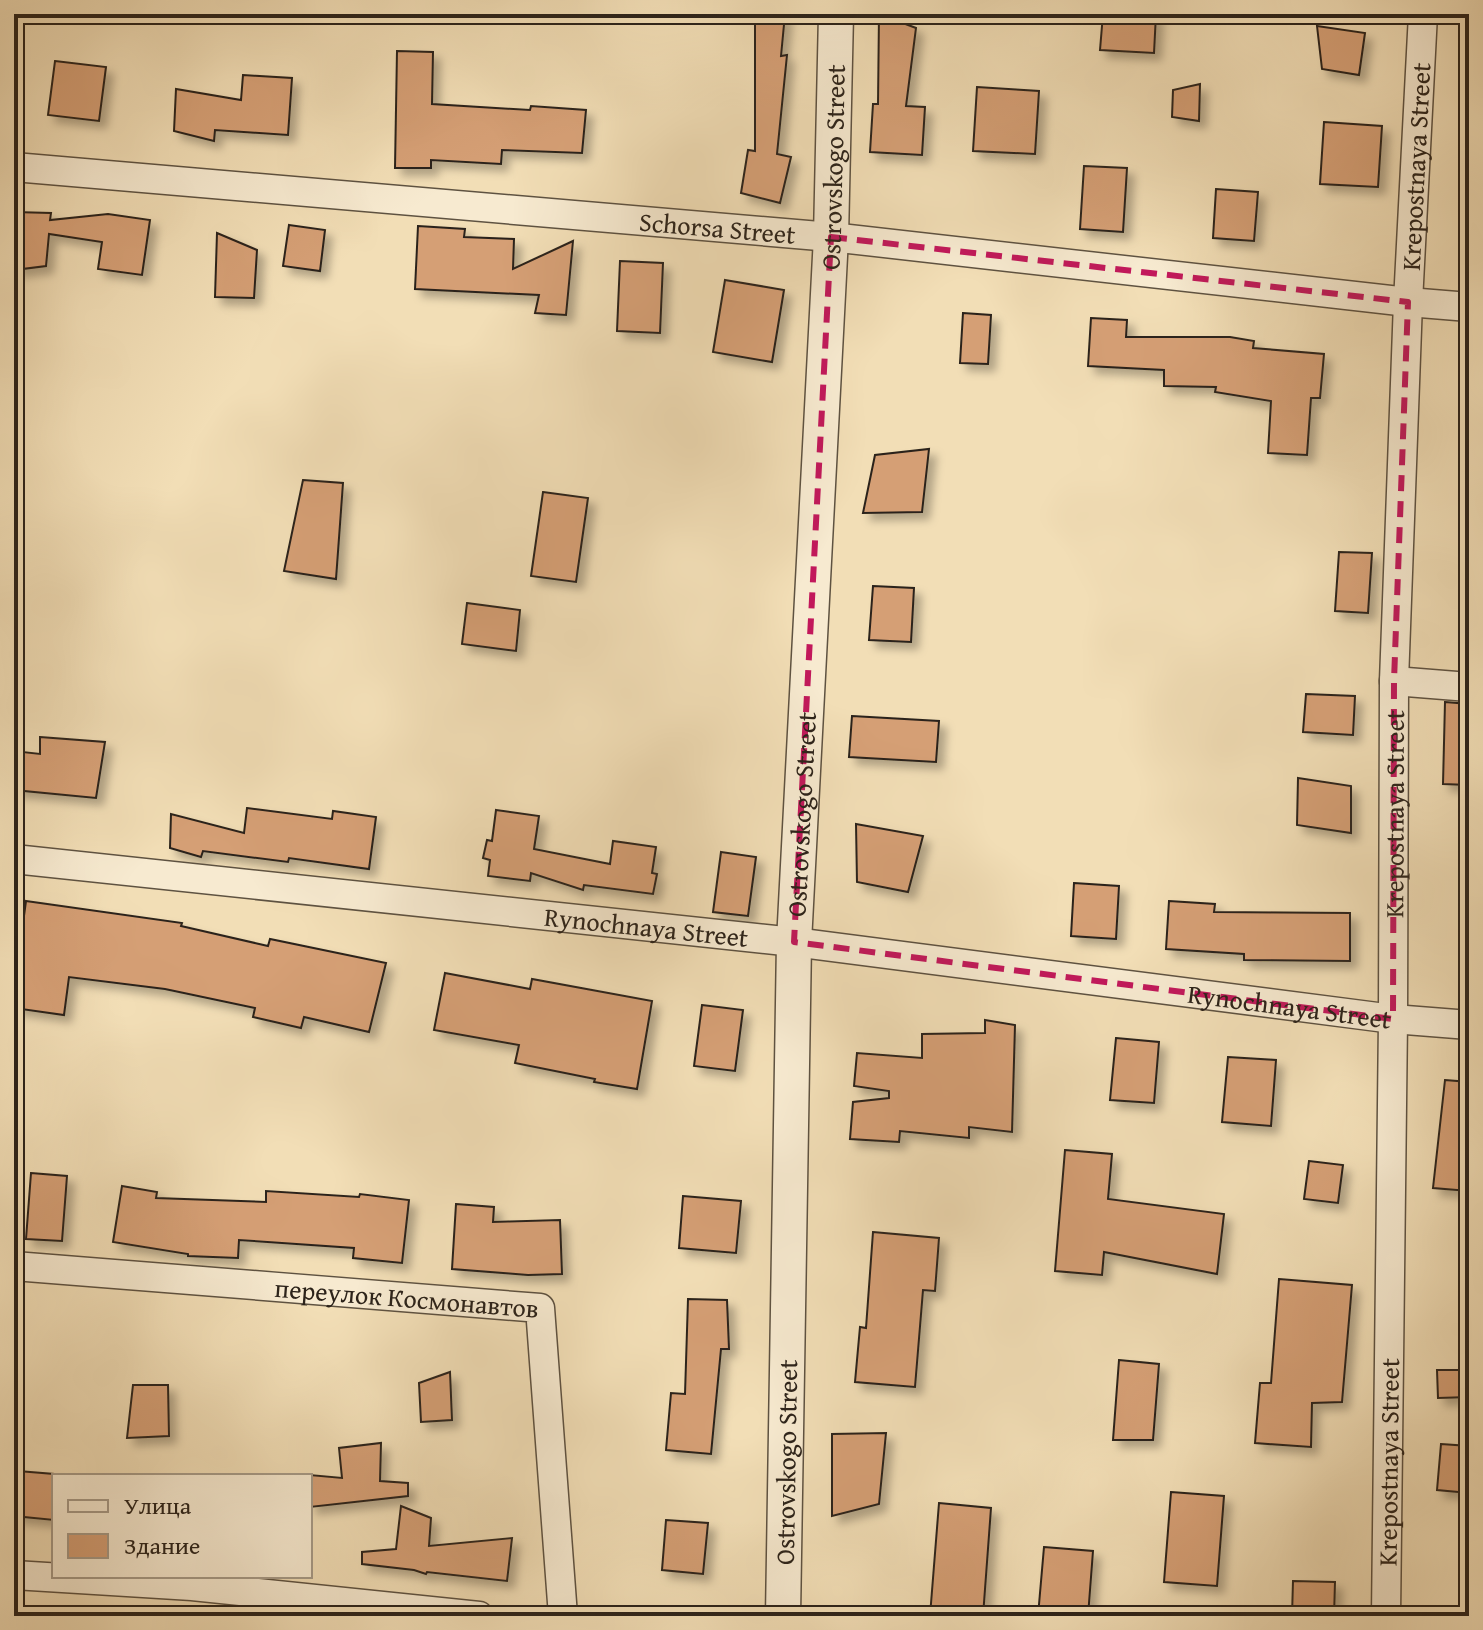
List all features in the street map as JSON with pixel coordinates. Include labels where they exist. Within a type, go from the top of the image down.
[{"type":"street","name":"Ostrovskogo Street","points":[[783,1616],[794,942],[831,237],[836,14]]},
{"type":"street","name":"Krepostnaya Street","points":[[1386,1616],[1394,681],[1408,302],[1423,14]]},
{"type":"street","name":"Schorsa Street","points":[[14,167],[831,237],[1469,307]]},
{"type":"street","points":[[1394,681],[1469,687]]},
{"type":"street","name":"Rynochnaya Street","points":[[14,859],[794,942],[1393,1019],[1469,1025]]},
{"type":"street","name":"переулок Космонавтов","points":[[14,1266],[540,1308],[563,1616]]},
{"type":"street","points":[[14,1575],[52,1577]]},
{"type":"street","points":[[63,1578],[192,1586],[479,1616]]},
{"type":"highlighted area","points":[[831,237],[1408,302],[1394,681],[1393,1019],[794,942]]},
{"type":"building","points":[[755,14],[785,14],[781,56],[787,55],[777,154],[791,157],[780,203],[741,193],[748,150],[755,151]]},
{"type":"building","points":[[879,14],[916,28],[906,106],[925,107],[922,155],[870,152],[873,104],[878,104]]},
{"type":"building","points":[[1103,14],[1156,14],[1154,53],[1100,50]]},
{"type":"building","points":[[1317,26],[1365,33],[1359,75],[1322,69]]},
{"type":"building","points":[[397,51],[433,52],[432,104],[586,110],[582,153],[502,150],[501,164],[431,160],[431,168],[395,168]]},
{"type":"building","points":[[55,61],[106,67],[99,121],[48,115]]},
{"type":"building","points":[[243,75],[292,78],[288,135],[215,130],[214,141],[174,131],[176,89],[241,100]]},
{"type":"building","points":[[1200,84],[1199,121],[1172,117],[1173,90]]},
{"type":"building","points":[[977,87],[1039,91],[1035,154],[973,151]]},
{"type":"building","points":[[1324,122],[1382,126],[1378,187],[1320,184]]},
{"type":"building","points":[[1084,166],[1127,168],[1123,232],[1080,229]]},
{"type":"building","points":[[1216,189],[1258,192],[1254,241],[1213,238]]},
{"type":"building","points":[[14,212],[51,213],[50,220],[108,214],[150,220],[142,275],[98,269],[102,242],[49,234],[46,266],[14,270]]},
{"type":"building","points":[[289,225],[325,230],[320,271],[283,266]]},
{"type":"building","points":[[418,226],[465,229],[464,237],[514,239],[513,269],[573,241],[566,315],[535,313],[539,295],[415,289]]},
{"type":"building","points":[[217,233],[257,250],[254,298],[215,297]]},
{"type":"building","points":[[620,261],[663,263],[660,333],[617,331]]},
{"type":"building","points":[[725,280],[784,290],[772,362],[713,352]]},
{"type":"building","points":[[963,313],[991,315],[988,364],[960,363]]},
{"type":"building","points":[[1091,318],[1127,320],[1126,337],[1230,337],[1254,341],[1253,348],[1324,354],[1320,398],[1311,398],[1307,455],[1268,453],[1271,401],[1215,392],[1216,387],[1164,386],[1164,370],[1088,366]]},
{"type":"building","points":[[929,449],[922,512],[863,513],[875,455]]},
{"type":"building","points":[[303,480],[343,483],[336,579],[284,571]]},
{"type":"building","points":[[543,492],[588,498],[576,582],[531,576]]},
{"type":"building","points":[[1339,552],[1372,553],[1368,613],[1335,611]]},
{"type":"building","points":[[873,586],[914,588],[911,642],[869,640]]},
{"type":"building","points":[[467,603],[520,610],[516,651],[462,644]]},
{"type":"building","points":[[1306,694],[1355,696],[1353,735],[1303,732]]},
{"type":"building","points":[[1445,702],[1469,704],[1469,785],[1443,784]]},
{"type":"building","points":[[852,716],[939,721],[936,762],[849,757]]},
{"type":"building","points":[[40,737],[105,742],[96,798],[14,790],[14,751],[40,754]]},
{"type":"building","points":[[1298,778],[1351,786],[1351,833],[1297,825]]},
{"type":"building","points":[[247,808],[332,819],[333,811],[376,817],[369,869],[203,851],[201,857],[170,848],[171,814],[244,833]]},
{"type":"building","points":[[496,810],[539,816],[534,849],[610,864],[613,841],[656,847],[652,873],[657,874],[653,894],[584,885],[583,890],[531,873],[530,881],[488,876],[490,860],[483,858],[487,840],[492,841]]},
{"type":"building","points":[[856,824],[923,836],[908,892],[857,882]]},
{"type":"building","points":[[721,852],[756,857],[748,916],[713,912]]},
{"type":"building","points":[[1074,883],[1119,886],[1116,939],[1071,936]]},
{"type":"building","points":[[26,901],[182,923],[181,926],[268,946],[270,939],[386,963],[369,1032],[304,1017],[301,1028],[253,1017],[255,1008],[165,989],[69,977],[64,1015],[14,1008]]},
{"type":"building","points":[[1169,901],[1215,904],[1214,912],[1350,913],[1350,961],[1244,960],[1244,954],[1166,949]]},
{"type":"building","points":[[445,973],[530,989],[532,979],[652,1001],[637,1089],[515,1063],[519,1045],[434,1030]]},
{"type":"building","points":[[702,1005],[743,1010],[735,1071],[694,1066]]},
{"type":"building","points":[[985,1020],[1015,1025],[1012,1132],[969,1127],[969,1138],[900,1131],[899,1142],[850,1139],[853,1102],[889,1098],[889,1091],[854,1086],[857,1053],[922,1058],[922,1034],[985,1033]]},
{"type":"building","points":[[1116,1038],[1159,1042],[1154,1103],[1110,1100]]},
{"type":"building","points":[[1228,1057],[1276,1060],[1271,1126],[1222,1122]]},
{"type":"building","points":[[1445,1080],[1469,1082],[1463,1156],[1469,1156],[1469,1191],[1433,1188]]},
{"type":"building","points":[[1065,1150],[1112,1154],[1108,1199],[1224,1214],[1217,1274],[1104,1252],[1102,1275],[1055,1271]]},
{"type":"building","points":[[1309,1161],[1343,1165],[1338,1203],[1304,1199]]},
{"type":"building","points":[[31,1173],[67,1176],[62,1241],[26,1239]]},
{"type":"building","points":[[122,1186],[157,1192],[156,1198],[266,1202],[266,1191],[359,1197],[360,1194],[409,1200],[402,1263],[353,1258],[354,1248],[239,1240],[238,1258],[188,1256],[113,1242]]},
{"type":"building","points":[[683,1196],[741,1201],[736,1253],[679,1248]]},
{"type":"building","points":[[456,1204],[494,1207],[493,1222],[560,1220],[562,1274],[528,1275],[452,1269]]},
{"type":"building","points":[[873,1232],[939,1238],[935,1291],[923,1290],[915,1387],[855,1382],[860,1327],[866,1328]]},
{"type":"building","points":[[1279,1279],[1352,1285],[1342,1402],[1312,1403],[1311,1447],[1255,1443],[1260,1383],[1271,1383]]},
{"type":"building","points":[[688,1299],[727,1300],[729,1349],[721,1349],[711,1454],[666,1450],[671,1393],[685,1394]]},
{"type":"building","points":[[1119,1360],[1159,1364],[1153,1440],[1113,1440]]},
{"type":"building","points":[[1437,1370],[1469,1370],[1469,1397],[1438,1398]]},
{"type":"building","points":[[450,1372],[452,1420],[421,1422],[419,1383]]},
{"type":"building","points":[[133,1385],[168,1385],[169,1436],[127,1438]]},
{"type":"building","points":[[886,1433],[879,1504],[832,1516],[832,1434]]},
{"type":"building","points":[[381,1443],[380,1481],[408,1483],[408,1496],[312,1507],[312,1475],[342,1478],[339,1448]]},
{"type":"building","points":[[1441,1444],[1469,1446],[1469,1493],[1437,1490]]},
{"type":"building","points":[[18,1471],[54,1474],[52,1520],[14,1516]]},
{"type":"building","points":[[1171,1492],[1224,1496],[1217,1586],[1164,1582]]},
{"type":"building","points":[[939,1503],[991,1508],[983,1616],[930,1616]]},
{"type":"building","points":[[401,1506],[431,1518],[429,1546],[512,1538],[507,1581],[426,1574],[362,1564],[362,1552],[396,1549]]},
{"type":"building","points":[[666,1520],[708,1523],[703,1574],[662,1570]]},
{"type":"building","points":[[1044,1547],[1093,1551],[1088,1616],[1038,1616]]},
{"type":"building","points":[[1293,1581],[1335,1582],[1334,1616],[1292,1616]]}]
